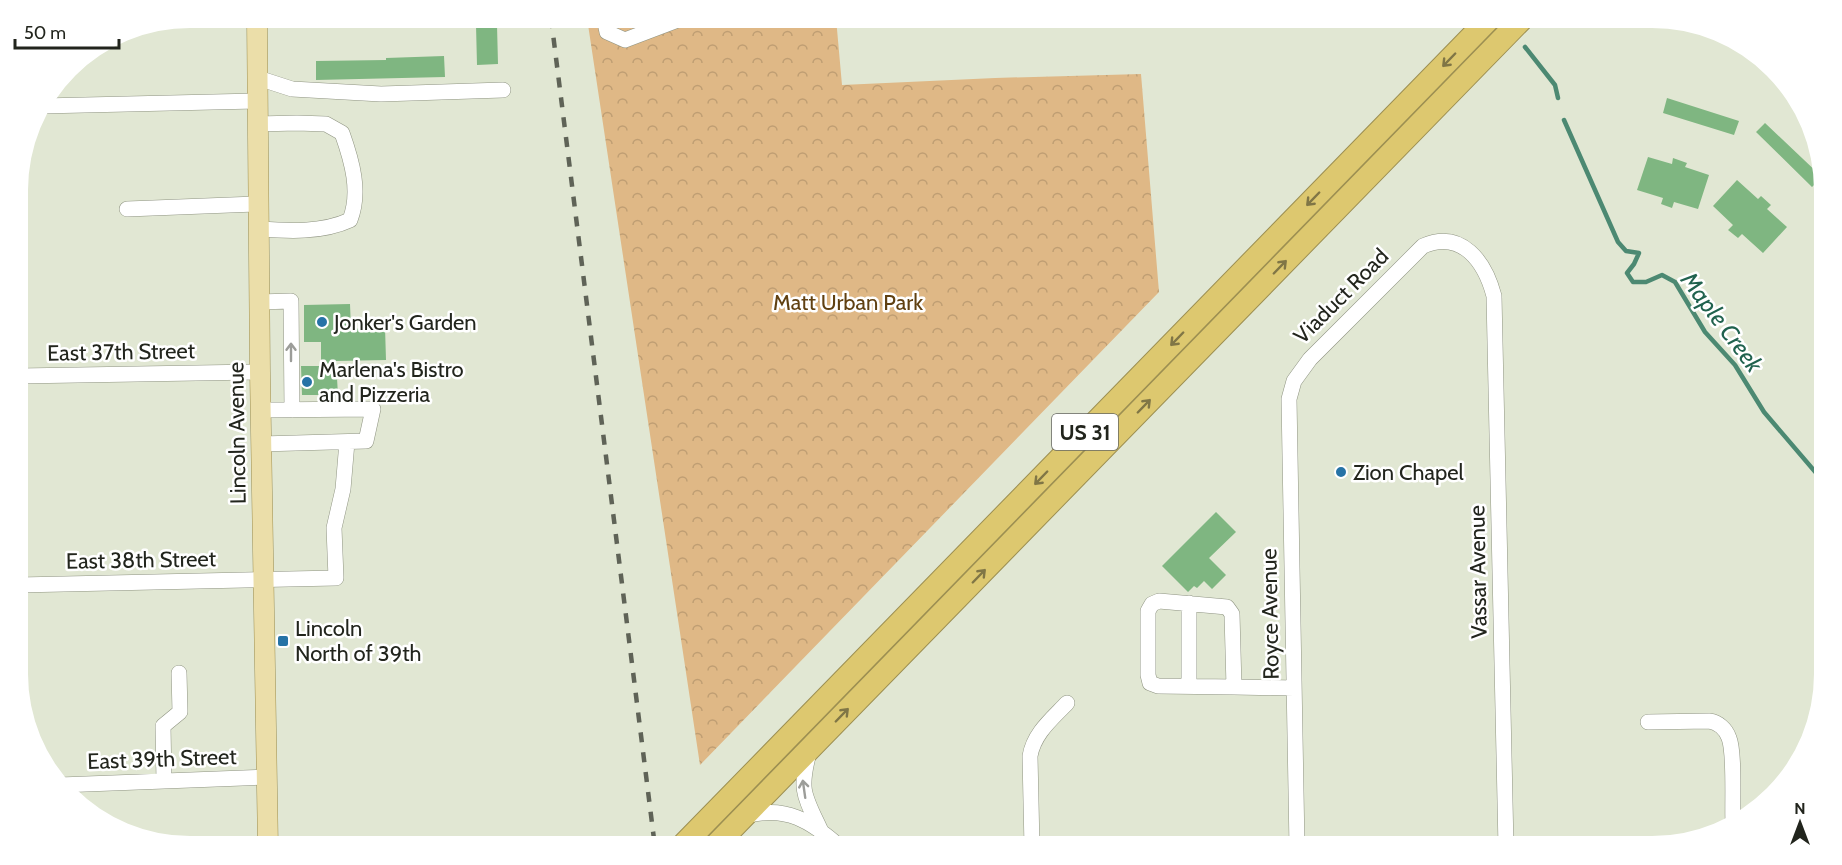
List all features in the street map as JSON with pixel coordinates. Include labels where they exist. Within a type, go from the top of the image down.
[{"type":"highway","name":"US 31","points":[[692,836],[1480,28]]},
{"type":"highway","name":"US 31","points":[[725,836],[1513,28]]},
{"type":"main road","name":"Lincoln Avenue","points":[[257,29],[260,410],[268,836]]},
{"type":"street","points":[[606,29],[607,32],[625,40],[655,29]]},
{"type":"street","points":[[258,78],[292,89],[381,94],[503,90]]},
{"type":"street","points":[[52,106],[258,101]]},
{"type":"street","points":[[258,124],[326,124],[342,133],[355,177],[354,210],[350,220],[324,228],[288,231],[259,229]]},
{"type":"street","points":[[127,209],[259,204]]},
{"type":"street","name":"Vassar Avenue","points":[[1423,246],[1451,241],[1466,249],[1486,271],[1494,296],[1506,836]]},
{"type":"street","name":"Viaduct Road","points":[[1294,381],[1310,358],[1423,246]]},
{"type":"street","points":[[259,302],[291,301],[292,410]]},
{"type":"street","name":"East 37th Street","points":[[29,376],[260,372]]},
{"type":"street","name":"Royce Avenue","points":[[1294,381],[1288,399],[1288,414],[1297,836]]},
{"type":"street","points":[[260,410],[373,409],[366,441],[261,444]]},
{"type":"street","name":"East 38th Street","points":[[29,585],[336,578],[334,528],[343,489],[347,442]]},
{"type":"street","points":[[1234,687],[1232,614],[1227,607],[1159,601],[1152,604],[1148,611],[1150,683],[1158,686],[1234,687],[1294,687]]},
{"type":"street","points":[[1189,603],[1189,686]]},
{"type":"street","points":[[164,781],[163,726],[180,712],[179,672]]},
{"type":"street","points":[[1032,836],[1030,756],[1032,745],[1036,737],[1067,703]]},
{"type":"street","points":[[1648,722],[1709,721],[1714,722],[1726,732],[1731,746],[1732,815]]},
{"type":"street","points":[[811,747],[803,788],[820,829]]},
{"type":"street","name":"East 39th Street","points":[[71,784],[266,777]]},
{"type":"street","points":[[743,817],[775,811],[788,814],[820,829],[828,836]]},
{"type":"green space","name":"Matt Urban Park","points":[[589,29],[837,29],[842,85],[1141,74],[1159,292],[700,765]]},
{"type":"building","points":[[476,29],[497,29],[498,64],[477,65]]},
{"type":"building","points":[[444,56],[445,77],[316,80],[316,61]]},
{"type":"building","points":[[1667,98],[1739,121],[1734,135],[1663,113]]},
{"type":"building","points":[[1765,123],[1812,167],[1814,185],[1812,187],[1756,132]]},
{"type":"building","points":[[1648,157],[1672,164],[1673,158],[1687,163],[1685,167],[1709,175],[1698,209],[1674,202],[1672,208],[1661,204],[1663,198],[1637,190]]},
{"type":"building","points":[[1737,180],[1758,199],[1761,196],[1771,205],[1767,209],[1787,227],[1763,253],[1742,234],[1738,238],[1728,230],[1733,225],[1713,206]]},
{"type":"building","points":[[350,304],[351,329],[385,327],[386,360],[336,361],[338,395],[302,395],[301,366],[321,366],[321,342],[304,342],[304,305]]},
{"type":"building","points":[[1216,512],[1236,532],[1209,558],[1226,575],[1212,589],[1204,581],[1197,588],[1194,586],[1188,592],[1162,566]]},
{"type":"waterway","name":"Maple Creek","points":[[1525,47],[1555,85],[1558,98]]},
{"type":"waterway","name":"Maple Creek","points":[[1564,120],[1618,242],[1626,251],[1639,253],[1627,273],[1633,282],[1646,282],[1662,275],[1675,282],[1705,332],[1735,365],[1764,412],[1814,470]]},
{"type":"railway","points":[[552,29],[654,836]]},
{"type":"place","name":"Jonker's Garden","points":[[322,322]]},
{"type":"place","name":"Marlena's Bistro and Pizzeria","points":[[307,382]]},
{"type":"place","name":"Zion Chapel","points":[[1341,472]]},
{"type":"place","name":"Lincoln North of 39th","points":[[283,641]]}]
